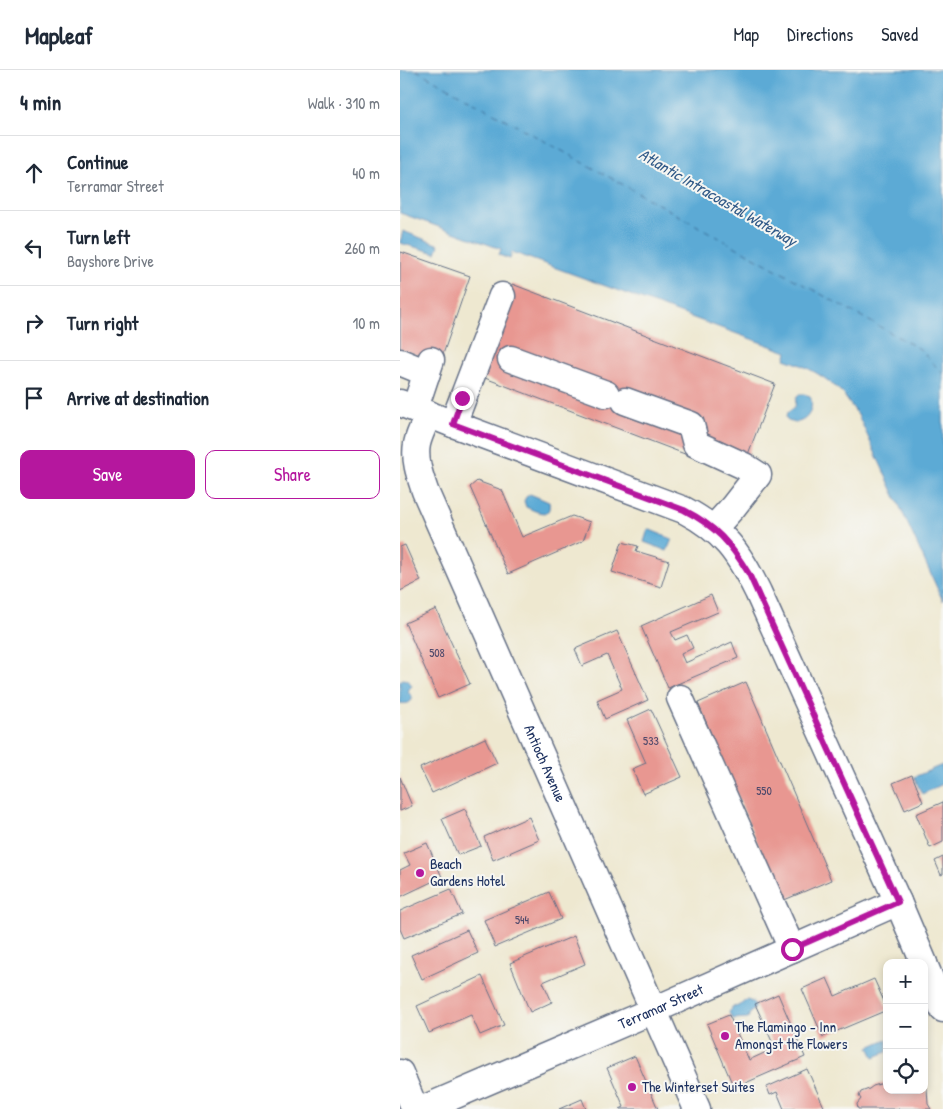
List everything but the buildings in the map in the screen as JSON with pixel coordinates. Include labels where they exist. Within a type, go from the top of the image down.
[{"type":"street","points":[[424,412],[502,296]]},
{"type":"street","points":[[511,359],[691,426],[696,444],[744,466],[758,475],[714,528]]},
{"type":"street","points":[[400,362],[429,366],[424,412]]},
{"type":"street","points":[[424,412],[684,510],[714,528],[727,541],[752,580],[930,970],[943,1009]]},
{"type":"street","name":"Antioch Avenue","points":[[424,412],[416,453],[417,466],[425,491],[697,1109]]},
{"type":"street","points":[[680,698],[792,949]]},
{"type":"street","name":"Terramar Street","points":[[423,1109],[654,1010],[898,902]]},
{"type":"street","points":[[400,1073],[415,1109]]},
{"type":"water","name":"Atlantic Intracoastal Waterway","points":[[400,70],[943,70],[943,601],[858,415],[845,396],[825,378],[810,369],[785,359],[787,352],[512,252],[510,259],[499,255],[501,249],[400,213]]},
{"type":"water","points":[[403,231],[439,245],[436,253],[400,243]]},
{"type":"water","points":[[799,394],[810,396],[810,412],[804,420],[799,422],[788,421],[787,413],[795,407]]},
{"type":"water","points":[[530,494],[549,502],[548,511],[542,513],[526,507],[524,501]]},
{"type":"water","points":[[648,529],[672,539],[667,551],[644,542]]},
{"type":"water","points":[[403,679],[408,680],[412,686],[408,692],[412,696],[412,700],[407,703],[400,703],[400,681]]},
{"type":"water","points":[[942,765],[943,784],[922,794],[914,777]]},
{"type":"water","points":[[747,1000],[753,1002],[755,1008],[748,1018],[733,1019],[729,1013],[732,1007],[739,1006]]},
{"type":"water","points":[[883,1041],[883,1054],[874,1057],[869,1047]]},
{"type":"ferry route","points":[[416,70],[920,349],[943,374]]},
{"type":"place","name":"Beach Gardens Hotel","points":[[420,873]]},
{"type":"place","name":"The Flamingo - Inn Amongst the Flowers","points":[[725,1036]]},
{"type":"place","name":"The Winterset Suites","points":[[632,1087]]},
{"type":"route","points":[[462,398],[453,424],[684,510],[714,528],[727,541],[749,574],[898,902],[792,949]]}]
